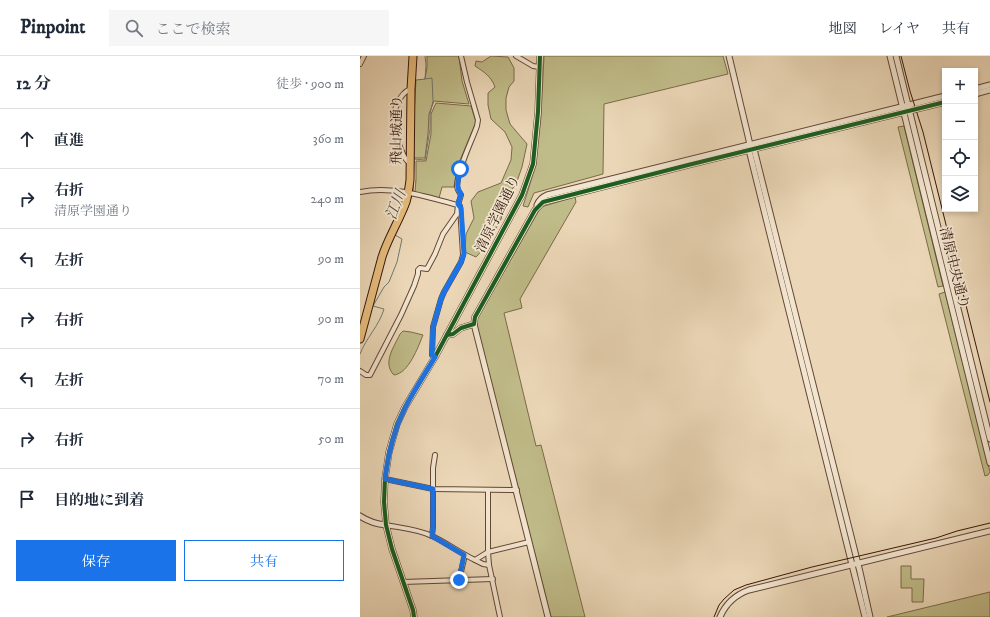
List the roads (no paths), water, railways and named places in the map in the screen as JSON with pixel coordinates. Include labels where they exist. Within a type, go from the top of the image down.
[{"type":"highway","name":"飛山城通り","points":[[360,339],[382,257],[386,245],[402,212],[408,192],[413,56]]},
{"type":"street","points":[[360,64],[364,56]]},
{"type":"street","points":[[360,371],[366,375],[370,375],[401,315],[414,286],[418,270],[420,268],[427,269],[443,234],[457,214],[461,194],[457,187],[460,169],[478,120],[466,82],[461,56]]},
{"type":"street","points":[[516,56],[533,66],[540,67]]},
{"type":"street","name":"清原学園通り","points":[[414,617],[392,549],[386,525],[384,502],[385,479],[389,452],[398,424],[411,397],[435,357],[522,195],[533,164],[538,112],[540,56]]},
{"type":"street","points":[[729,56],[854,564],[865,617]]},
{"type":"street","name":"清原中央通り","points":[[890,56],[990,463]]},
{"type":"street","name":"清原中央通り","points":[[896,56],[990,439]]},
{"type":"street","points":[[978,88],[990,85]]},
{"type":"street","points":[[410,163],[404,157],[394,131],[393,119],[396,106],[400,98],[405,92],[411,89]]},
{"type":"street","points":[[978,93],[990,90]]},
{"type":"street","points":[[908,108],[942,97]]},
{"type":"street","points":[[548,617],[474,324],[475,317],[536,210],[540,199],[547,195],[751,148],[902,109],[942,102]]},
{"type":"street","points":[[360,192],[370,190],[390,190],[408,192],[458,204],[461,208],[464,254],[444,292],[433,327],[432,355],[435,357]]},
{"type":"street","points":[[447,335],[453,334],[461,328],[474,324]]},
{"type":"street","points":[[432,536],[433,468],[435,455]]},
{"type":"street","points":[[385,479],[433,489],[517,490]]},
{"type":"street","points":[[488,490],[489,565],[500,617]]},
{"type":"street","points":[[360,516],[376,524],[420,531],[432,536],[464,555],[483,564],[489,565]]},
{"type":"street","points":[[720,617],[728,603],[743,592],[990,531]]},
{"type":"street","points":[[475,560],[488,552],[529,542]]},
{"type":"street","points":[[459,580],[464,555]]},
{"type":"street","points":[[854,564],[870,617]]},
{"type":"street","points":[[403,582],[492,579]]},
{"type":"waterway","name":"江川","points":[[413,192],[414,159],[425,160],[430,129],[430,114],[433,101],[432,78],[425,79],[425,56]]},
{"type":"waterway","name":"江川","points":[[397,230],[407,210],[412,195]]},
{"type":"waterway","name":"江川","points":[[360,354],[379,321],[384,309],[373,306],[384,287],[389,282],[397,262],[402,239],[395,235]]},
{"type":"tram line","points":[[901,56],[923,132],[990,402]]},
{"type":"tram line","points":[[714,617],[719,605],[724,599],[734,590],[746,585],[812,567],[936,538],[990,523]]}]
